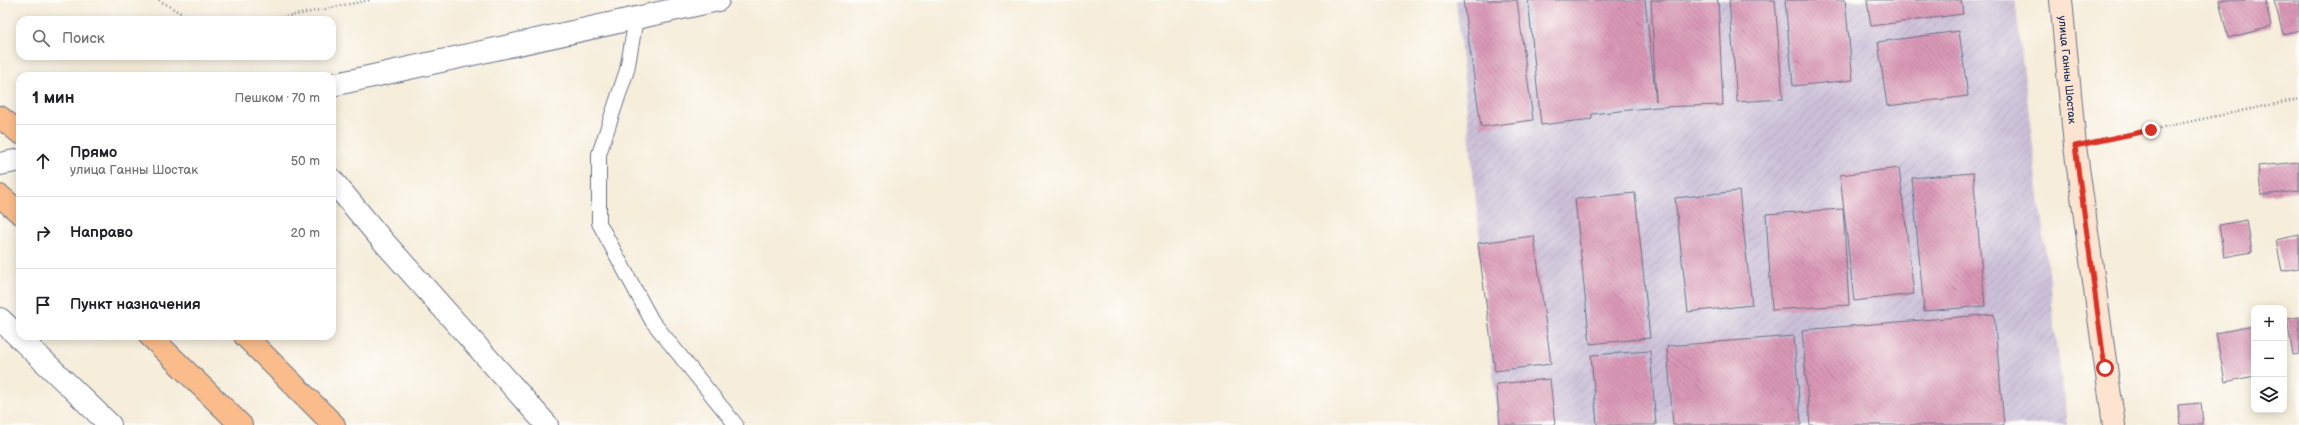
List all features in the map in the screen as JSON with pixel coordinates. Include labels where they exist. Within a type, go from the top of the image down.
[{"type":"main road","name":"улица Ганны Шостак","points":[[2061,0],[2075,146],[2114,425]]},
{"type":"main road","points":[[0,116],[16,130]]},
{"type":"main road","points":[[0,196],[16,210]]},
{"type":"main road","points":[[154,340],[241,425]]},
{"type":"main road","points":[[249,340],[334,425]]},
{"type":"street","points":[[336,84],[718,0]]},
{"type":"street","points":[[0,164],[16,161]]},
{"type":"street","points":[[336,185],[376,234],[547,425]]},
{"type":"street","points":[[0,320],[16,335]]},
{"type":"street","points":[[21,340],[110,425]]},
{"type":"lane","points":[[636,19],[627,70],[600,154],[599,223],[652,322],[736,425]]},
{"type":"path","points":[[159,0],[185,16]]},
{"type":"path","points":[[290,16],[370,0]]},
{"type":"path","points":[[2075,146],[2299,99]]},
{"type":"shaded area","points":[[1456,0],[2015,0],[2067,425],[1498,425]]},
{"type":"building","points":[[1463,0],[1517,0],[1533,120],[1481,127]]},
{"type":"building","points":[[1528,0],[1645,0],[1656,101],[1651,0],[1718,0],[1723,105],[1657,107],[1592,114],[1592,119],[1541,125]]},
{"type":"building","points":[[1729,0],[1775,0],[1783,99],[1737,102]]},
{"type":"building","points":[[1785,0],[1845,0],[1853,80],[1793,86]]},
{"type":"building","points":[[1867,0],[1961,0],[1963,14],[1871,26]]},
{"type":"building","points":[[2219,0],[2265,0],[2271,27],[2228,38]]},
{"type":"building","points":[[2274,0],[2299,0],[2299,30],[2283,34]]},
{"type":"building","points":[[1959,31],[1968,96],[1887,106],[1878,42]]},
{"type":"building","points":[[2299,162],[2299,191],[2261,195],[2258,166]]},
{"type":"building","points":[[1899,168],[1914,294],[1854,301],[1840,175]]},
{"type":"building","points":[[1973,173],[1985,306],[1924,311],[1912,178]]},
{"type":"building","points":[[1739,191],[1752,305],[1688,312],[1675,198]]},
{"type":"building","points":[[1635,193],[1650,338],[1590,344],[1575,199]]},
{"type":"building","points":[[1843,209],[1849,305],[1772,310],[1766,214]]},
{"type":"building","points":[[2247,220],[2252,252],[2224,257],[2219,225]]},
{"type":"building","points":[[2299,235],[2299,268],[2282,271],[2276,240]]},
{"type":"building","points":[[1534,236],[1551,364],[1495,371],[1478,243]]},
{"type":"building","points":[[1994,314],[2004,425],[1810,425],[1802,330]]},
{"type":"building","points":[[2299,317],[2299,354],[2293,355],[2287,319]]},
{"type":"building","points":[[2251,327],[2251,377],[2225,382],[2216,333]]},
{"type":"building","points":[[1794,336],[1801,425],[1673,425],[1667,346]]},
{"type":"building","points":[[1650,351],[1656,425],[1597,425],[1591,355]]},
{"type":"building","points":[[1550,379],[1555,425],[1500,425],[1496,384]]},
{"type":"building","points":[[2201,403],[2203,425],[2180,425],[2178,405]]},
{"type":"route","points":[[2105,368],[2075,146],[2151,130]]}]
